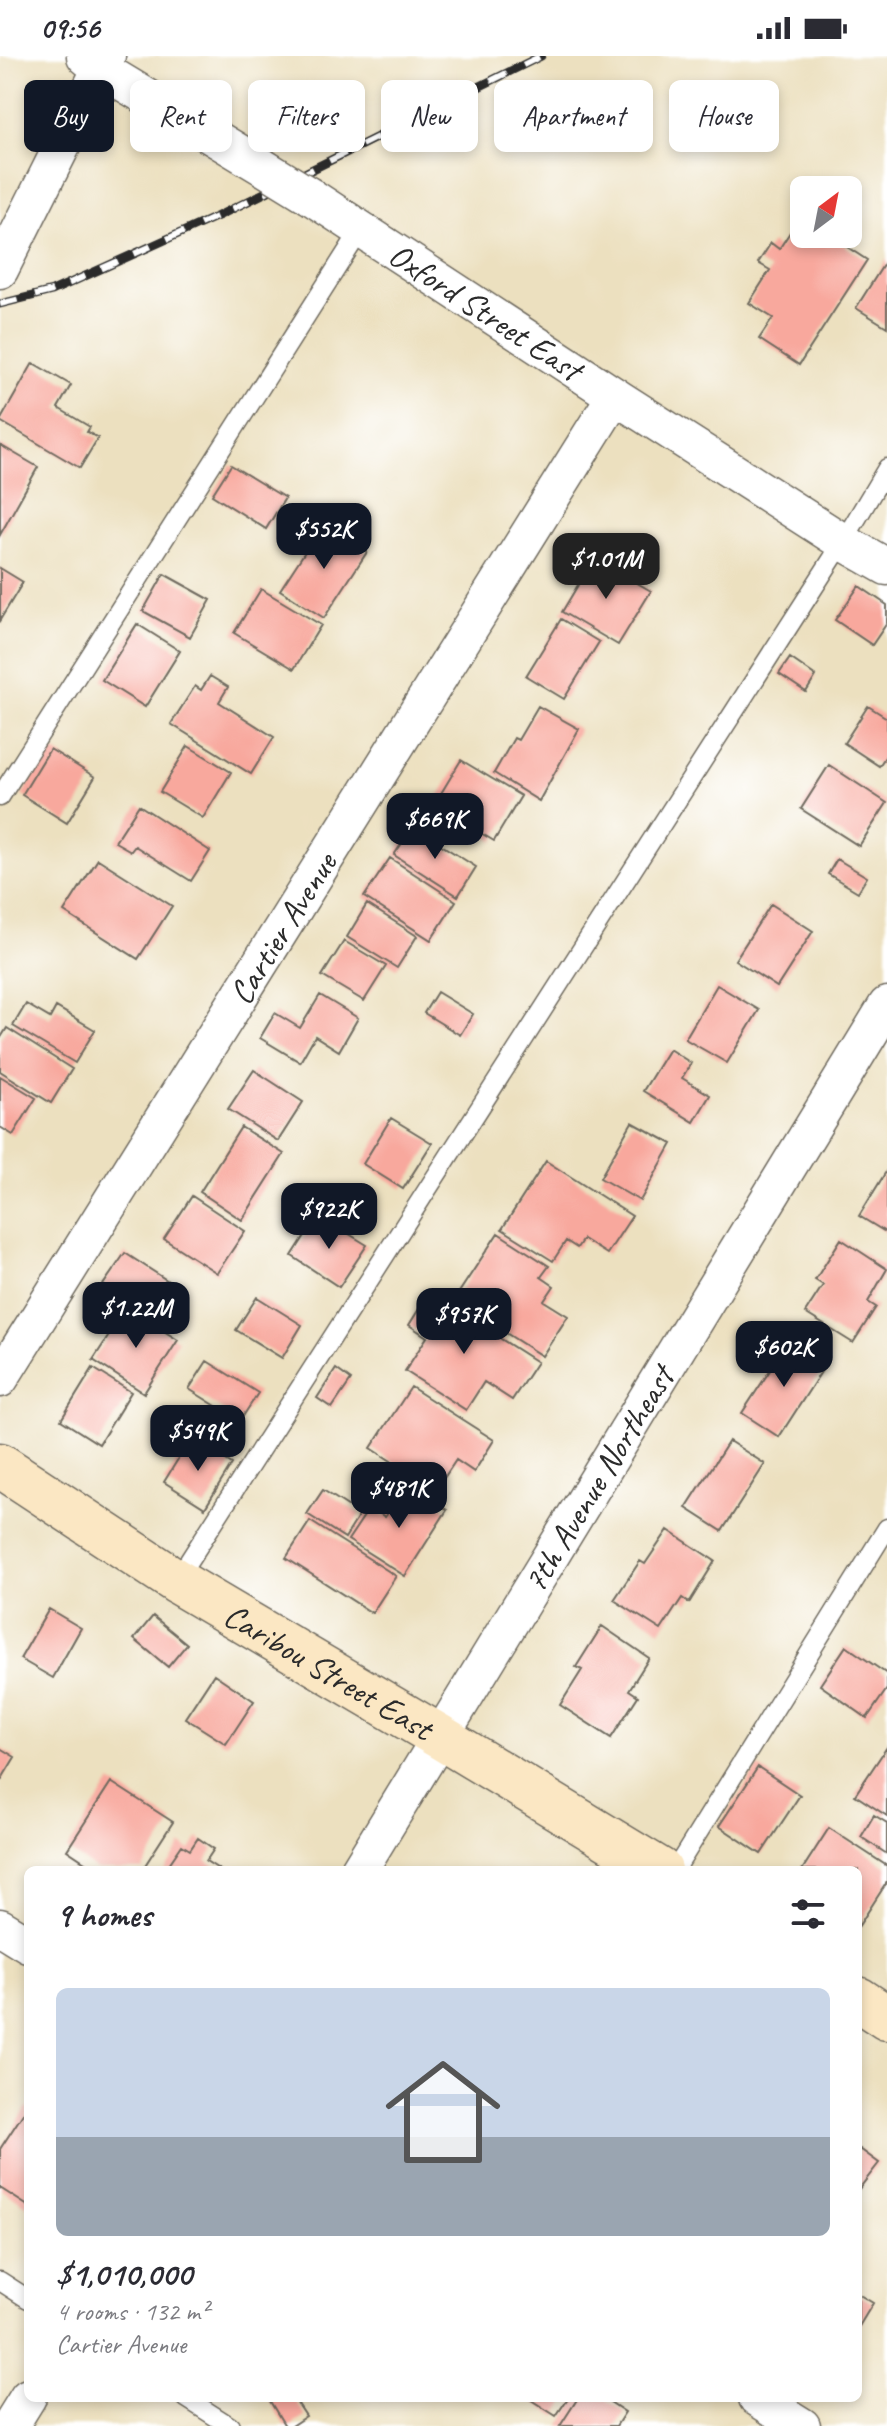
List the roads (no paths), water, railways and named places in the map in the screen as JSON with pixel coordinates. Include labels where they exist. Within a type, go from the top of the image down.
[{"type":"street","name":"Oxford Street East","points":[[97,60],[362,228],[615,396],[887,567]]},
{"type":"street","points":[[0,270],[97,60]]},
{"type":"street","name":"Cartier Avenue","points":[[0,1379],[615,396]]},
{"type":"street","name":"7th Avenue Northeast","points":[[362,1866],[887,1005]]},
{"type":"street","name":"Caribou Street East","points":[[0,1465],[176,1581],[653,1866]]},
{"type":"street","points":[[0,1927],[24,1942]]},
{"type":"street","points":[[862,2002],[887,2018]]},
{"type":"street","points":[[10,2426],[25,2402]]},
{"type":"street","points":[[763,2402],[802,2426]]},
{"type":"lane","points":[[0,797],[362,228]]},
{"type":"lane","points":[[176,1581],[843,542],[887,468]]},
{"type":"lane","points":[[677,1866],[887,1528]]},
{"type":"lane","points":[[0,2281],[24,2296]]},
{"type":"lane","points":[[192,2402],[230,2426]]},
{"type":"railway","points":[[0,304],[52,291],[218,216],[541,56]]}]
